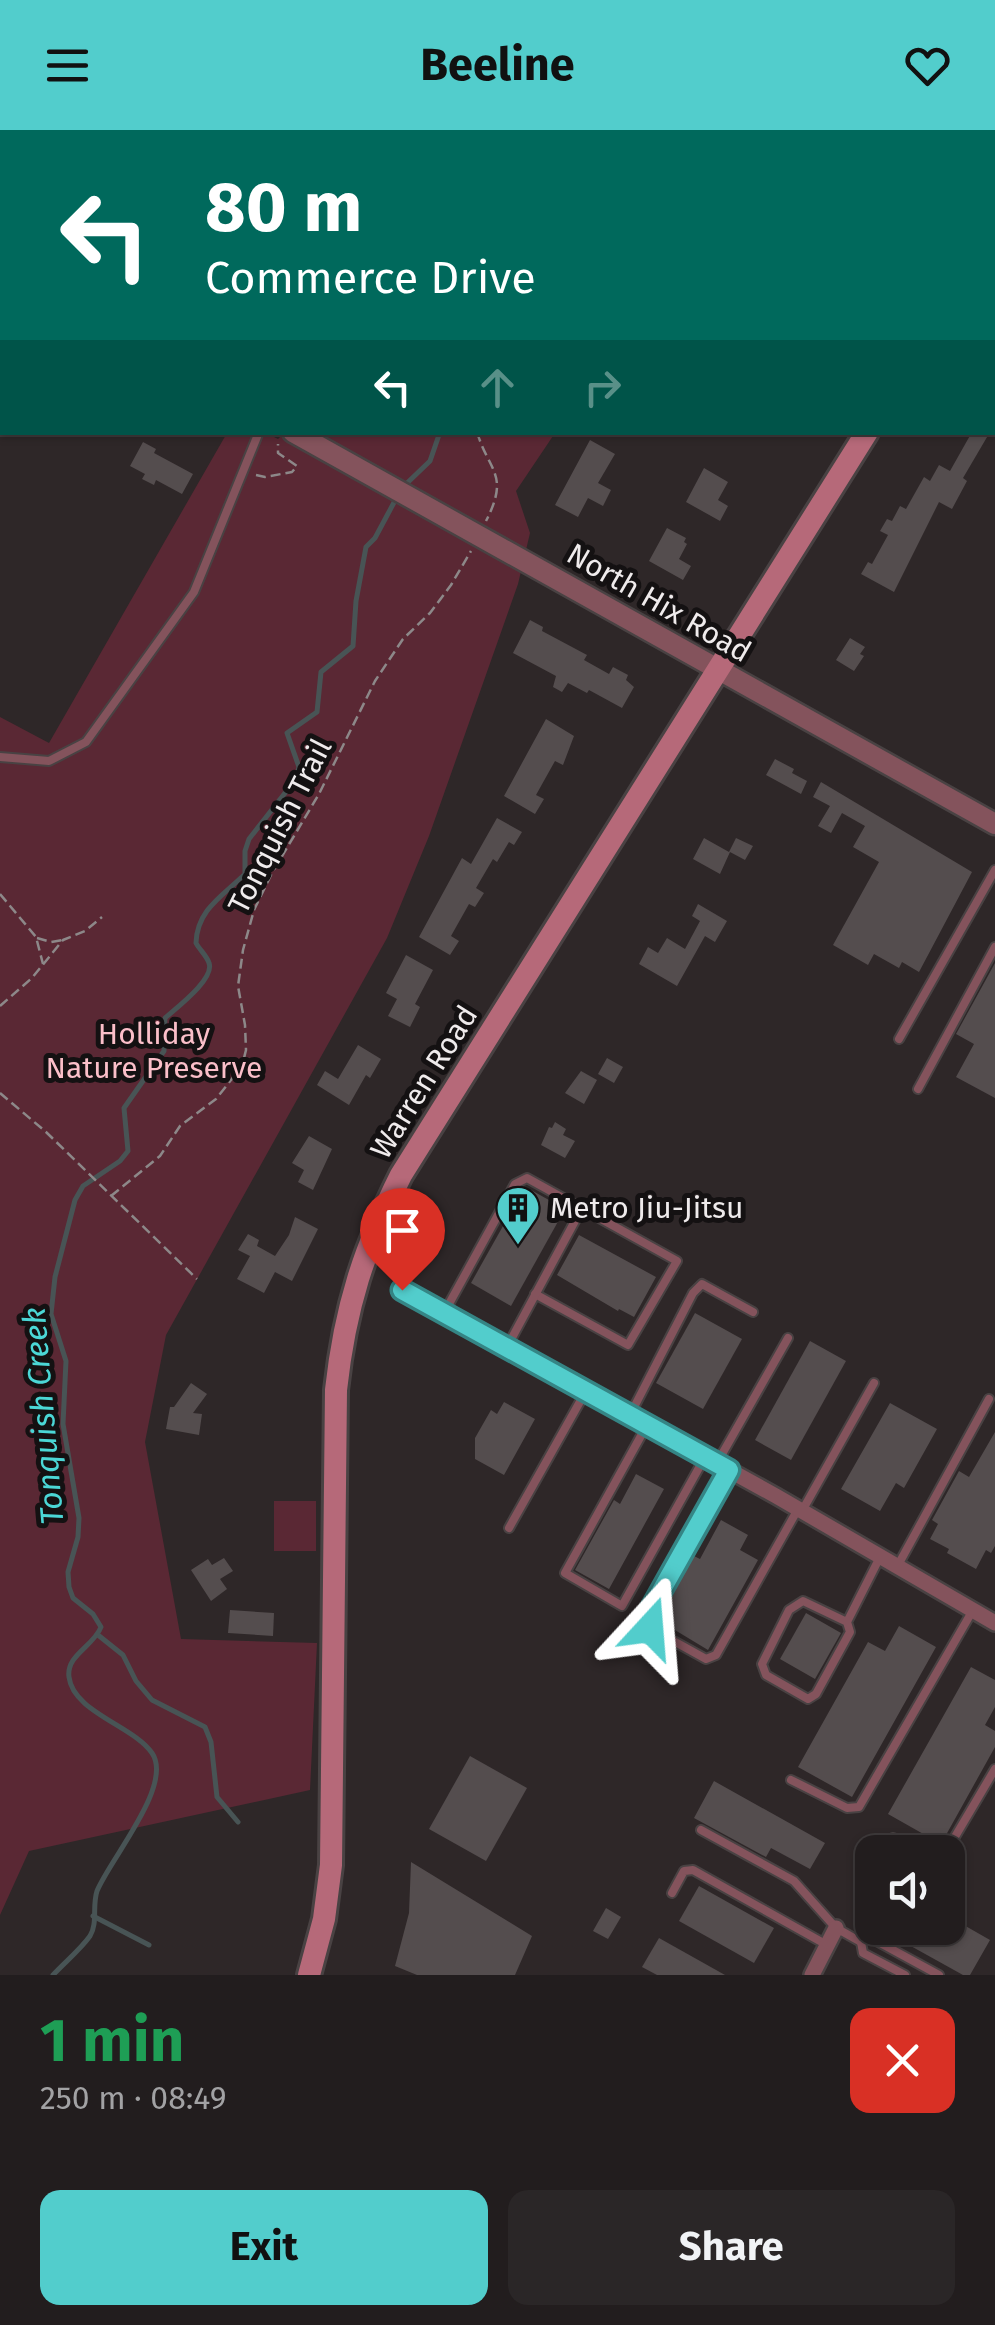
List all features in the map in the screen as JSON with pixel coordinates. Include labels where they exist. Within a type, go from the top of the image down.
[{"type":"main road","name":"Warren Road","points":[[309,1975],[324,1919],[331,1865],[336,1390],[342,1339],[367,1244],[401,1176],[864,435]]},
{"type":"street","name":"North Hix Road","points":[[298,435],[995,824]]},
{"type":"street","points":[[402,1290],[995,1622]]},
{"type":"street","points":[[812,1975],[836,1928]]},
{"type":"lane","points":[[0,757],[50,761],[86,742],[194,592],[258,435]]},
{"type":"lane","points":[[899,1039],[995,870]]},
{"type":"lane","points":[[918,1089],[995,947]]},
{"type":"lane","points":[[444,1313],[515,1184],[527,1178],[676,1261],[628,1344],[536,1294]]},
{"type":"lane","points":[[506,1347],[582,1208]]},
{"type":"lane","points":[[630,1415],[702,1284],[752,1312]]},
{"type":"lane","points":[[647,1425],[565,1573],[622,1606],[717,1463],[788,1338]]},
{"type":"lane","points":[[717,1463],[647,1616],[650,1628],[706,1659],[716,1655],[874,1382]]},
{"type":"lane","points":[[509,1528],[586,1391]]},
{"type":"lane","points":[[897,1566],[989,1399]]},
{"type":"lane","points":[[847,1622],[803,1600],[790,1610],[762,1664],[766,1674],[808,1698],[816,1694],[850,1632],[847,1622],[880,1557]]},
{"type":"lane","points":[[791,1780],[847,1808],[859,1806],[973,1610]]},
{"type":"lane","points":[[956,1835],[995,1769]]},
{"type":"lane","points":[[701,1830],[794,1881],[836,1928],[855,1939]]},
{"type":"lane","points":[[672,1893],[684,1872],[693,1870],[827,1945]]},
{"type":"lane","points":[[862,1945],[863,1953],[905,1975]]},
{"type":"lane","points":[[883,1945],[940,1975]]},
{"type":"path","points":[[243,471],[265,478],[292,472],[297,466],[278,452],[280,435]]},
{"type":"path","name":"Tonquish Trail","points":[[111,1196],[160,1156],[180,1126],[216,1099],[242,1066],[245,1025],[238,986],[254,910],[319,794],[375,681],[403,639],[430,613],[450,585],[490,514],[496,469],[478,435]]},
{"type":"path","points":[[0,894],[36,937],[43,965]]},
{"type":"path","points":[[36,937],[50,942],[63,940],[85,931],[102,917]]},
{"type":"path","points":[[0,1006],[63,940]]},
{"type":"path","points":[[0,1093],[197,1278]]},
{"type":"green space","name":"Holliday Nature Preserve","points":[[226,435],[270,435],[278,439],[282,435],[554,435],[516,491],[530,533],[518,584],[429,836],[387,938],[166,1335],[145,1442],[181,1639],[317,1643],[310,1790],[29,1851],[0,1915],[0,717],[49,743]]},
{"type":"green space","points":[[274,1501],[316,1501],[316,1551],[274,1551]]},
{"type":"building","points":[[970,435],[988,435],[963,478],[967,481],[952,509],[939,502],[894,592],[861,574],[868,562],[872,564],[888,535],[880,531],[887,519],[892,521],[900,506],[906,509],[924,477],[930,481],[939,465],[950,471]]},
{"type":"building","points":[[590,440],[615,454],[598,483],[611,490],[603,506],[588,498],[578,517],[555,505]]},
{"type":"building","points":[[143,442],[156,449],[154,453],[193,474],[182,494],[156,480],[154,485],[142,479],[145,474],[130,466]]},
{"type":"building","points":[[704,468],[728,482],[718,500],[728,506],[720,521],[686,502]]},
{"type":"building","points":[[667,528],[686,538],[679,559],[691,566],[683,580],[649,561]]},
{"type":"building","points":[[530,620],[543,627],[542,631],[587,655],[584,660],[609,674],[613,667],[628,675],[626,680],[634,687],[622,708],[568,683],[562,692],[553,687],[556,676],[513,653]]},
{"type":"building","points":[[850,638],[865,647],[854,671],[836,660]]},
{"type":"building","points":[[546,719],[574,736],[563,765],[555,761],[536,795],[544,799],[535,814],[504,796]]},
{"type":"building","points":[[775,759],[807,781],[801,794],[766,775]]},
{"type":"building","points":[[821,782],[972,872],[919,972],[902,962],[899,968],[874,954],[868,965],[833,945],[879,862],[853,847],[865,826],[842,813],[831,833],[818,826],[830,806],[813,797]]},
{"type":"building","points":[[497,818],[522,832],[514,845],[509,842],[497,862],[493,859],[476,888],[484,893],[475,907],[469,904],[451,936],[459,941],[450,955],[419,937],[462,858],[471,864]]},
{"type":"building","points":[[704,838],[729,852],[736,838],[753,846],[745,860],[730,852],[720,874],[693,859]]},
{"type":"building","points":[[698,904],[727,921],[715,942],[705,936],[677,986],[639,964],[648,947],[658,953],[667,938],[685,949],[700,921],[692,916]]},
{"type":"building","points":[[406,955],[433,970],[415,1004],[420,1007],[410,1027],[388,1016],[397,999],[386,993]]},
{"type":"building","points":[[995,963],[995,1098],[956,1077],[974,1044],[956,1034]]},
{"type":"building","points":[[358,1045],[381,1059],[370,1078],[366,1075],[349,1105],[317,1085],[325,1071],[338,1079]]},
{"type":"building","points":[[607,1058],[623,1067],[614,1083],[598,1074]]},
{"type":"building","points":[[581,1071],[597,1080],[584,1104],[565,1093]]},
{"type":"building","points":[[555,1122],[566,1129],[563,1135],[575,1141],[565,1158],[541,1145]]},
{"type":"building","points":[[309,1136],[332,1149],[313,1190],[298,1182],[304,1170],[292,1163]]},
{"type":"building","name":"Metro Jiu-Jitsu","points":[[531,1190],[565,1209],[511,1306],[471,1283],[522,1192]]},
{"type":"building","points":[[295,1217],[318,1229],[292,1281],[275,1272],[264,1293],[237,1279],[250,1256],[238,1250],[248,1234],[259,1240],[257,1246],[275,1256]]},
{"type":"building","points":[[579,1235],[656,1277],[634,1317],[557,1275]]},
{"type":"building","points":[[695,1313],[742,1339],[703,1409],[656,1383]]},
{"type":"building","points":[[810,1341],[846,1361],[791,1460],[755,1440]]},
{"type":"building","points":[[191,1383],[207,1394],[193,1413],[202,1414],[199,1435],[166,1429],[170,1407],[174,1407]]},
{"type":"building","points":[[504,1402],[535,1419],[504,1475],[475,1459],[475,1438],[491,1410],[497,1414]]},
{"type":"building","points":[[890,1403],[937,1429],[904,1488],[896,1483],[880,1511],[841,1489]]},
{"type":"building","points":[[995,1432],[995,1546],[991,1553],[986,1550],[976,1569],[930,1539],[938,1524],[932,1520],[959,1471],[969,1477]]},
{"type":"building","points":[[636,1474],[664,1489],[609,1589],[575,1570],[614,1500],[620,1504]]},
{"type":"building","points":[[721,1520],[748,1535],[740,1550],[758,1560],[708,1650],[655,1618],[690,1554],[700,1559]]},
{"type":"building","points":[[224,1558],[233,1571],[220,1579],[227,1589],[211,1601],[191,1570],[208,1559],[212,1565]]},
{"type":"building","points":[[230,1610],[274,1613],[273,1636],[228,1633]]},
{"type":"building","points":[[806,1613],[841,1633],[815,1679],[780,1659]]},
{"type":"building","points":[[899,1626],[936,1647],[852,1797],[798,1767],[868,1642],[885,1651]]},
{"type":"building","points":[[971,1667],[995,1680],[995,1707],[985,1725],[995,1731],[995,1747],[946,1835],[925,1835],[888,1814]]},
{"type":"building","points":[[470,1756],[527,1788],[486,1861],[429,1829]]},
{"type":"building","points":[[714,1781],[825,1843],[810,1869],[771,1848],[766,1857],[694,1818]]},
{"type":"building","points":[[411,1862],[532,1936],[515,1975],[417,1975],[395,1966],[409,1913]]},
{"type":"building","points":[[699,1886],[774,1928],[754,1963],[679,1921]]},
{"type":"building","points":[[606,1908],[621,1917],[608,1939],[593,1931]]},
{"type":"building","points":[[965,1926],[990,1940],[970,1975],[963,1975],[909,1945],[965,1945]]},
{"type":"building","points":[[659,1938],[725,1975],[657,1975],[642,1967]]},
{"type":"waterway","name":"Tonquish Creek","points":[[404,486],[430,461],[439,435]]},
{"type":"waterway","name":"Tonquish Creek","points":[[53,1975],[90,1936],[97,1891],[148,1802],[156,1767],[152,1753],[143,1743],[81,1700],[69,1677],[72,1663],[101,1627],[93,1614],[73,1598],[69,1587],[68,1572],[79,1518],[63,1424],[66,1361],[51,1314],[55,1277],[75,1200],[83,1186],[128,1151],[124,1108],[164,1051],[165,1018],[193,993],[209,970],[208,960],[196,943],[201,921],[245,874],[249,839],[296,779],[299,767],[287,733],[317,712],[321,672],[353,646],[366,547],[398,495]]},
{"type":"waterway","points":[[98,1635],[123,1655],[136,1681],[152,1700],[205,1727],[211,1742],[217,1797],[238,1822]]},
{"type":"waterway","points":[[93,1916],[149,1945]]},
{"type":"place","name":"Metro Jiu-Jitsu","points":[[518,1246]]},
{"type":"route","points":[[402,1290],[729,1470],[647,1616],[650,1628]]}]
